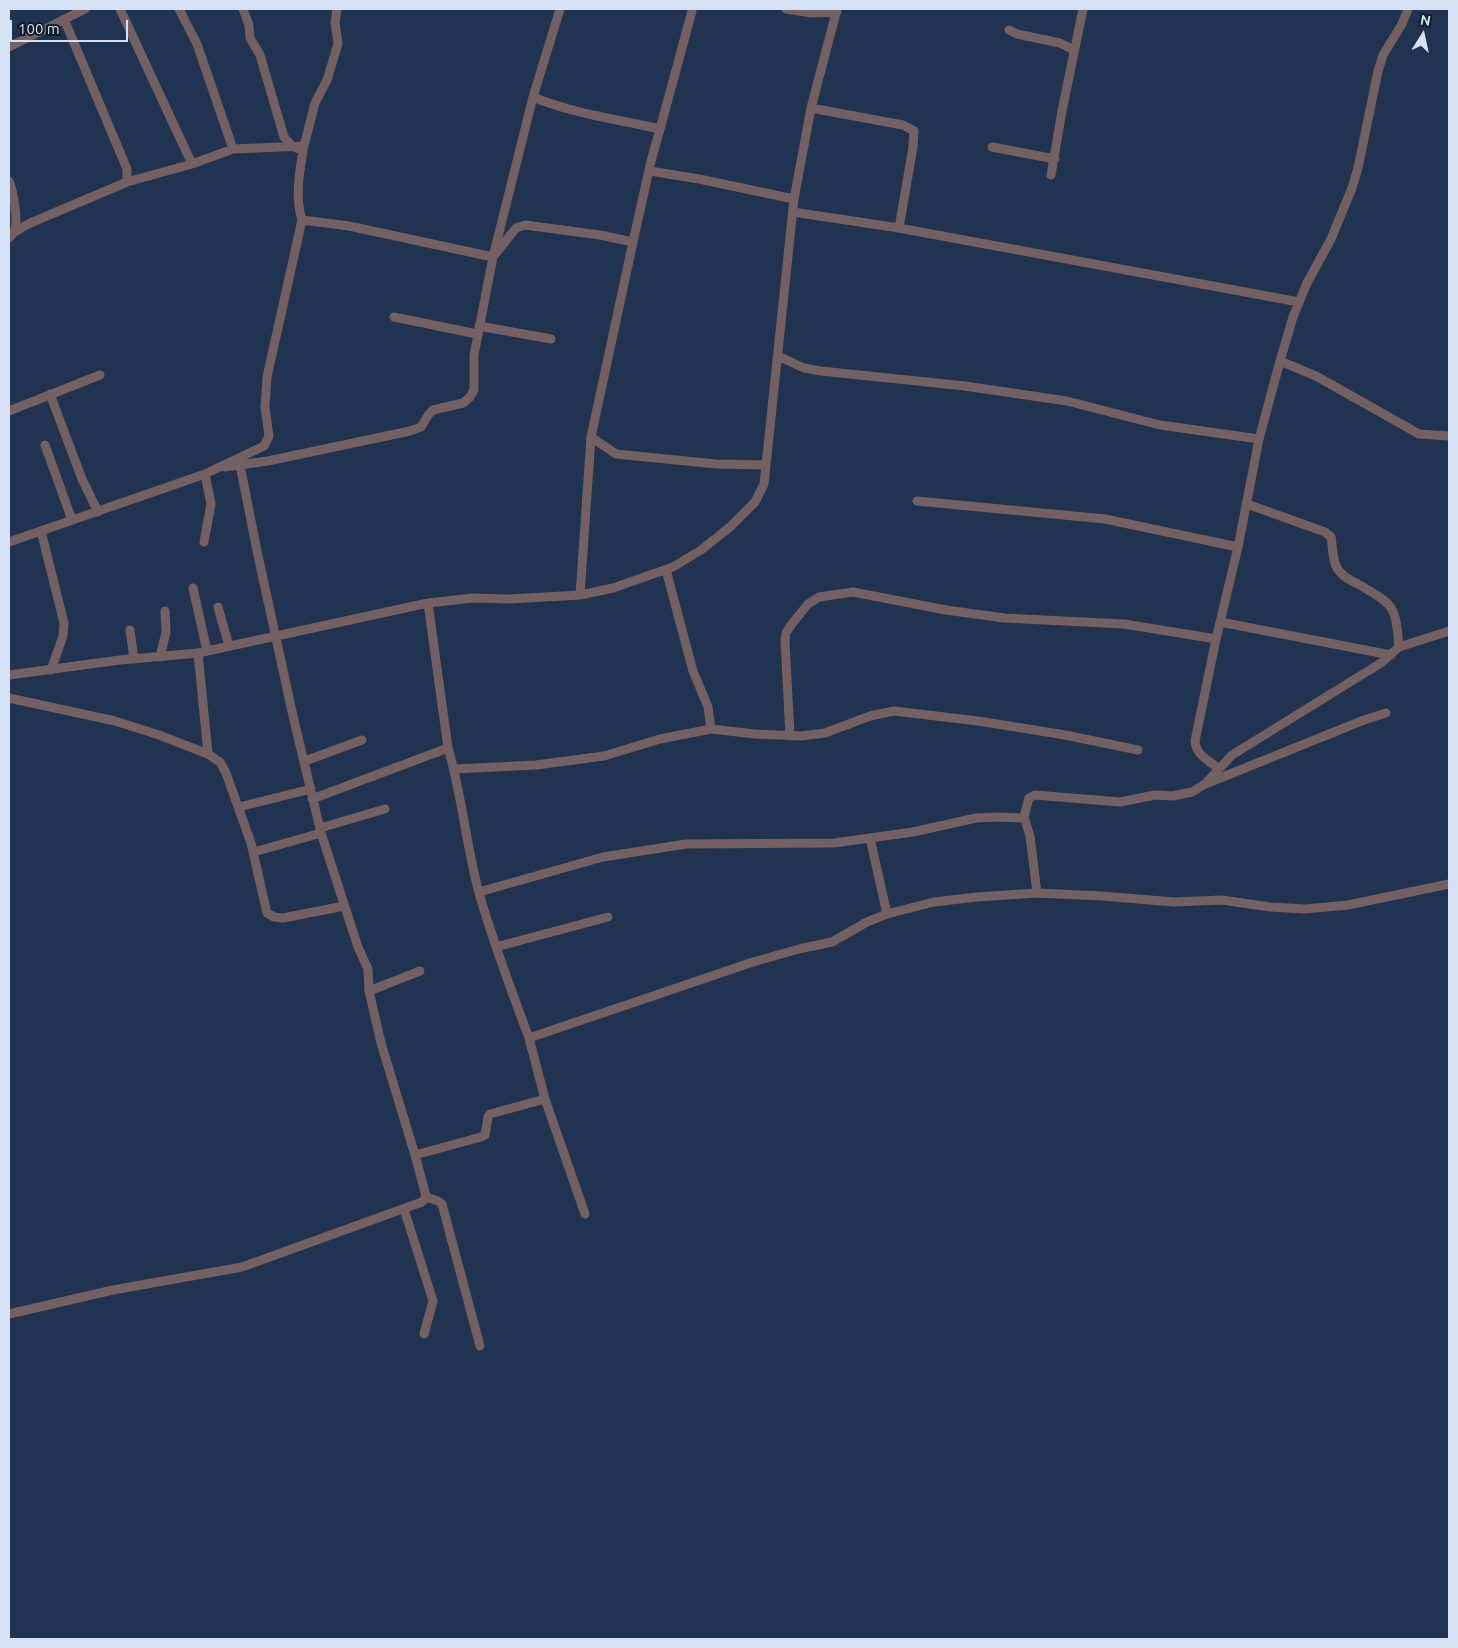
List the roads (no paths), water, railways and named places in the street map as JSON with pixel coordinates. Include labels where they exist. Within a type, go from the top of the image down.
[{"type":"street","points":[[9,47],[85,9]]},
{"type":"street","points":[[120,9],[192,164]]},
{"type":"street","points":[[179,9],[197,44],[233,149]]},
{"type":"street","points":[[9,542],[206,474],[264,446],[269,436],[265,407],[266,377],[302,220],[298,207],[303,151],[292,146],[284,137],[260,55],[250,38],[243,9]]},
{"type":"street","points":[[12,235],[28,224],[127,182],[192,164],[233,149],[304,146],[315,103],[327,80],[338,44],[335,22],[337,9]]},
{"type":"street","points":[[220,467],[268,460],[410,431],[421,427],[433,410],[462,403],[470,398],[474,390],[474,356],[478,330],[493,256],[533,97],[560,9]]},
{"type":"street","points":[[580,595],[591,437],[651,161],[692,9]]},
{"type":"street","points":[[9,675],[202,652],[428,603],[472,598],[509,599],[580,595],[613,588],[673,567],[701,550],[730,527],[755,502],[764,484],[794,199],[811,108],[837,10],[812,12],[786,9]]},
{"type":"street","points":[[1051,175],[1082,9]]},
{"type":"street","points":[[1218,768],[1201,756],[1196,749],[1195,741],[1260,439],[1280,361],[1299,302],[1307,283],[1331,240],[1352,188],[1383,55],[1402,24],[1408,9]]},
{"type":"street","points":[[64,19],[127,168],[127,182]]},
{"type":"street","points":[[1009,30],[1017,34],[1060,43],[1074,50]]},
{"type":"street","points":[[533,97],[559,107],[660,129]]},
{"type":"street","points":[[811,108],[903,125],[914,131],[913,148],[899,228]]},
{"type":"street","points":[[992,146],[1055,159]]},
{"type":"street","points":[[650,171],[700,179],[794,199]]},
{"type":"street","points":[[9,181],[12,187],[15,214],[12,235]]},
{"type":"street","points":[[793,212],[899,228],[1299,302]]},
{"type":"street","points":[[302,220],[349,226],[493,256]]},
{"type":"street","points":[[493,256],[516,228],[525,225],[600,235],[633,242]]},
{"type":"street","points":[[394,317],[550,339]]},
{"type":"street","points":[[778,356],[804,368],[820,371],[965,386],[1067,401],[1160,425],[1260,439]]},
{"type":"street","points":[[1280,361],[1316,376],[1419,434],[1449,436]]},
{"type":"street","points":[[9,411],[100,375]]},
{"type":"street","points":[[50,394],[82,479],[98,512]]},
{"type":"street","points":[[591,437],[616,454],[716,464],[766,466]]},
{"type":"street","points":[[45,445],[72,520]]},
{"type":"street","points":[[240,465],[257,551],[312,799],[344,906],[358,947],[368,969],[369,991],[381,1043],[426,1197]]},
{"type":"street","points":[[204,542],[211,504],[206,474]]},
{"type":"street","points":[[917,502],[1105,519],[1238,547]]},
{"type":"street","points":[[1247,504],[1325,532],[1331,537],[1334,561],[1338,570],[1347,578],[1383,599],[1393,608],[1399,647]]},
{"type":"street","points":[[41,531],[64,623],[63,636],[51,670]]},
{"type":"street","points":[[666,570],[693,671],[708,707],[711,729]]},
{"type":"street","points":[[193,588],[202,652],[208,754]]},
{"type":"street","points":[[790,736],[786,633],[808,604],[819,597],[853,592],[946,610],[1004,618],[1124,624],[1216,639]]},
{"type":"street","points":[[428,603],[448,748],[455,770],[479,892],[496,947],[529,1038],[545,1099],[585,1214]]},
{"type":"street","points":[[218,607],[229,646]]},
{"type":"street","points":[[160,657],[166,632],[165,611]]},
{"type":"street","points":[[1220,622],[1391,655]]},
{"type":"street","points":[[130,630],[134,659]]},
{"type":"street","points":[[1205,784],[1232,755],[1391,655],[1399,647],[1449,631]]},
{"type":"street","points":[[9,698],[114,721],[159,735],[208,754],[220,762],[239,807],[254,852],[268,913],[274,917],[283,918],[344,906]]},
{"type":"street","points":[[455,770],[536,765],[604,756],[660,739],[711,729],[790,736],[825,733],[870,716],[894,711],[987,722],[1138,750]]},
{"type":"street","points":[[1037,894],[1030,836],[1024,817],[1029,798],[1035,795],[1120,802],[1154,795],[1172,796],[1192,792],[1205,784],[1386,712]]},
{"type":"street","points":[[305,761],[362,740]]},
{"type":"street","points":[[312,799],[448,748]]},
{"type":"street","points":[[239,807],[311,789]]},
{"type":"street","points":[[254,852],[385,809]]},
{"type":"street","points":[[479,892],[603,857],[686,844],[834,842],[914,832],[976,818],[1024,817]]},
{"type":"street","points":[[870,838],[887,914]]},
{"type":"street","points":[[529,1038],[753,962],[832,942],[867,922],[887,914],[934,902],[977,897],[1037,894],[1102,896],[1174,902],[1222,900],[1270,907],[1304,909],[1348,905],[1449,884]]},
{"type":"street","points":[[496,947],[608,917]]},
{"type":"street","points":[[369,991],[420,971]]},
{"type":"street","points":[[415,1155],[481,1137],[485,1135],[490,1114],[545,1099]]},
{"type":"street","points":[[9,1314],[113,1290],[242,1266],[404,1209],[422,1202],[426,1197]]},
{"type":"street","points":[[426,1197],[442,1204],[480,1346]]},
{"type":"street","points":[[404,1209],[433,1301],[424,1334]]}]
